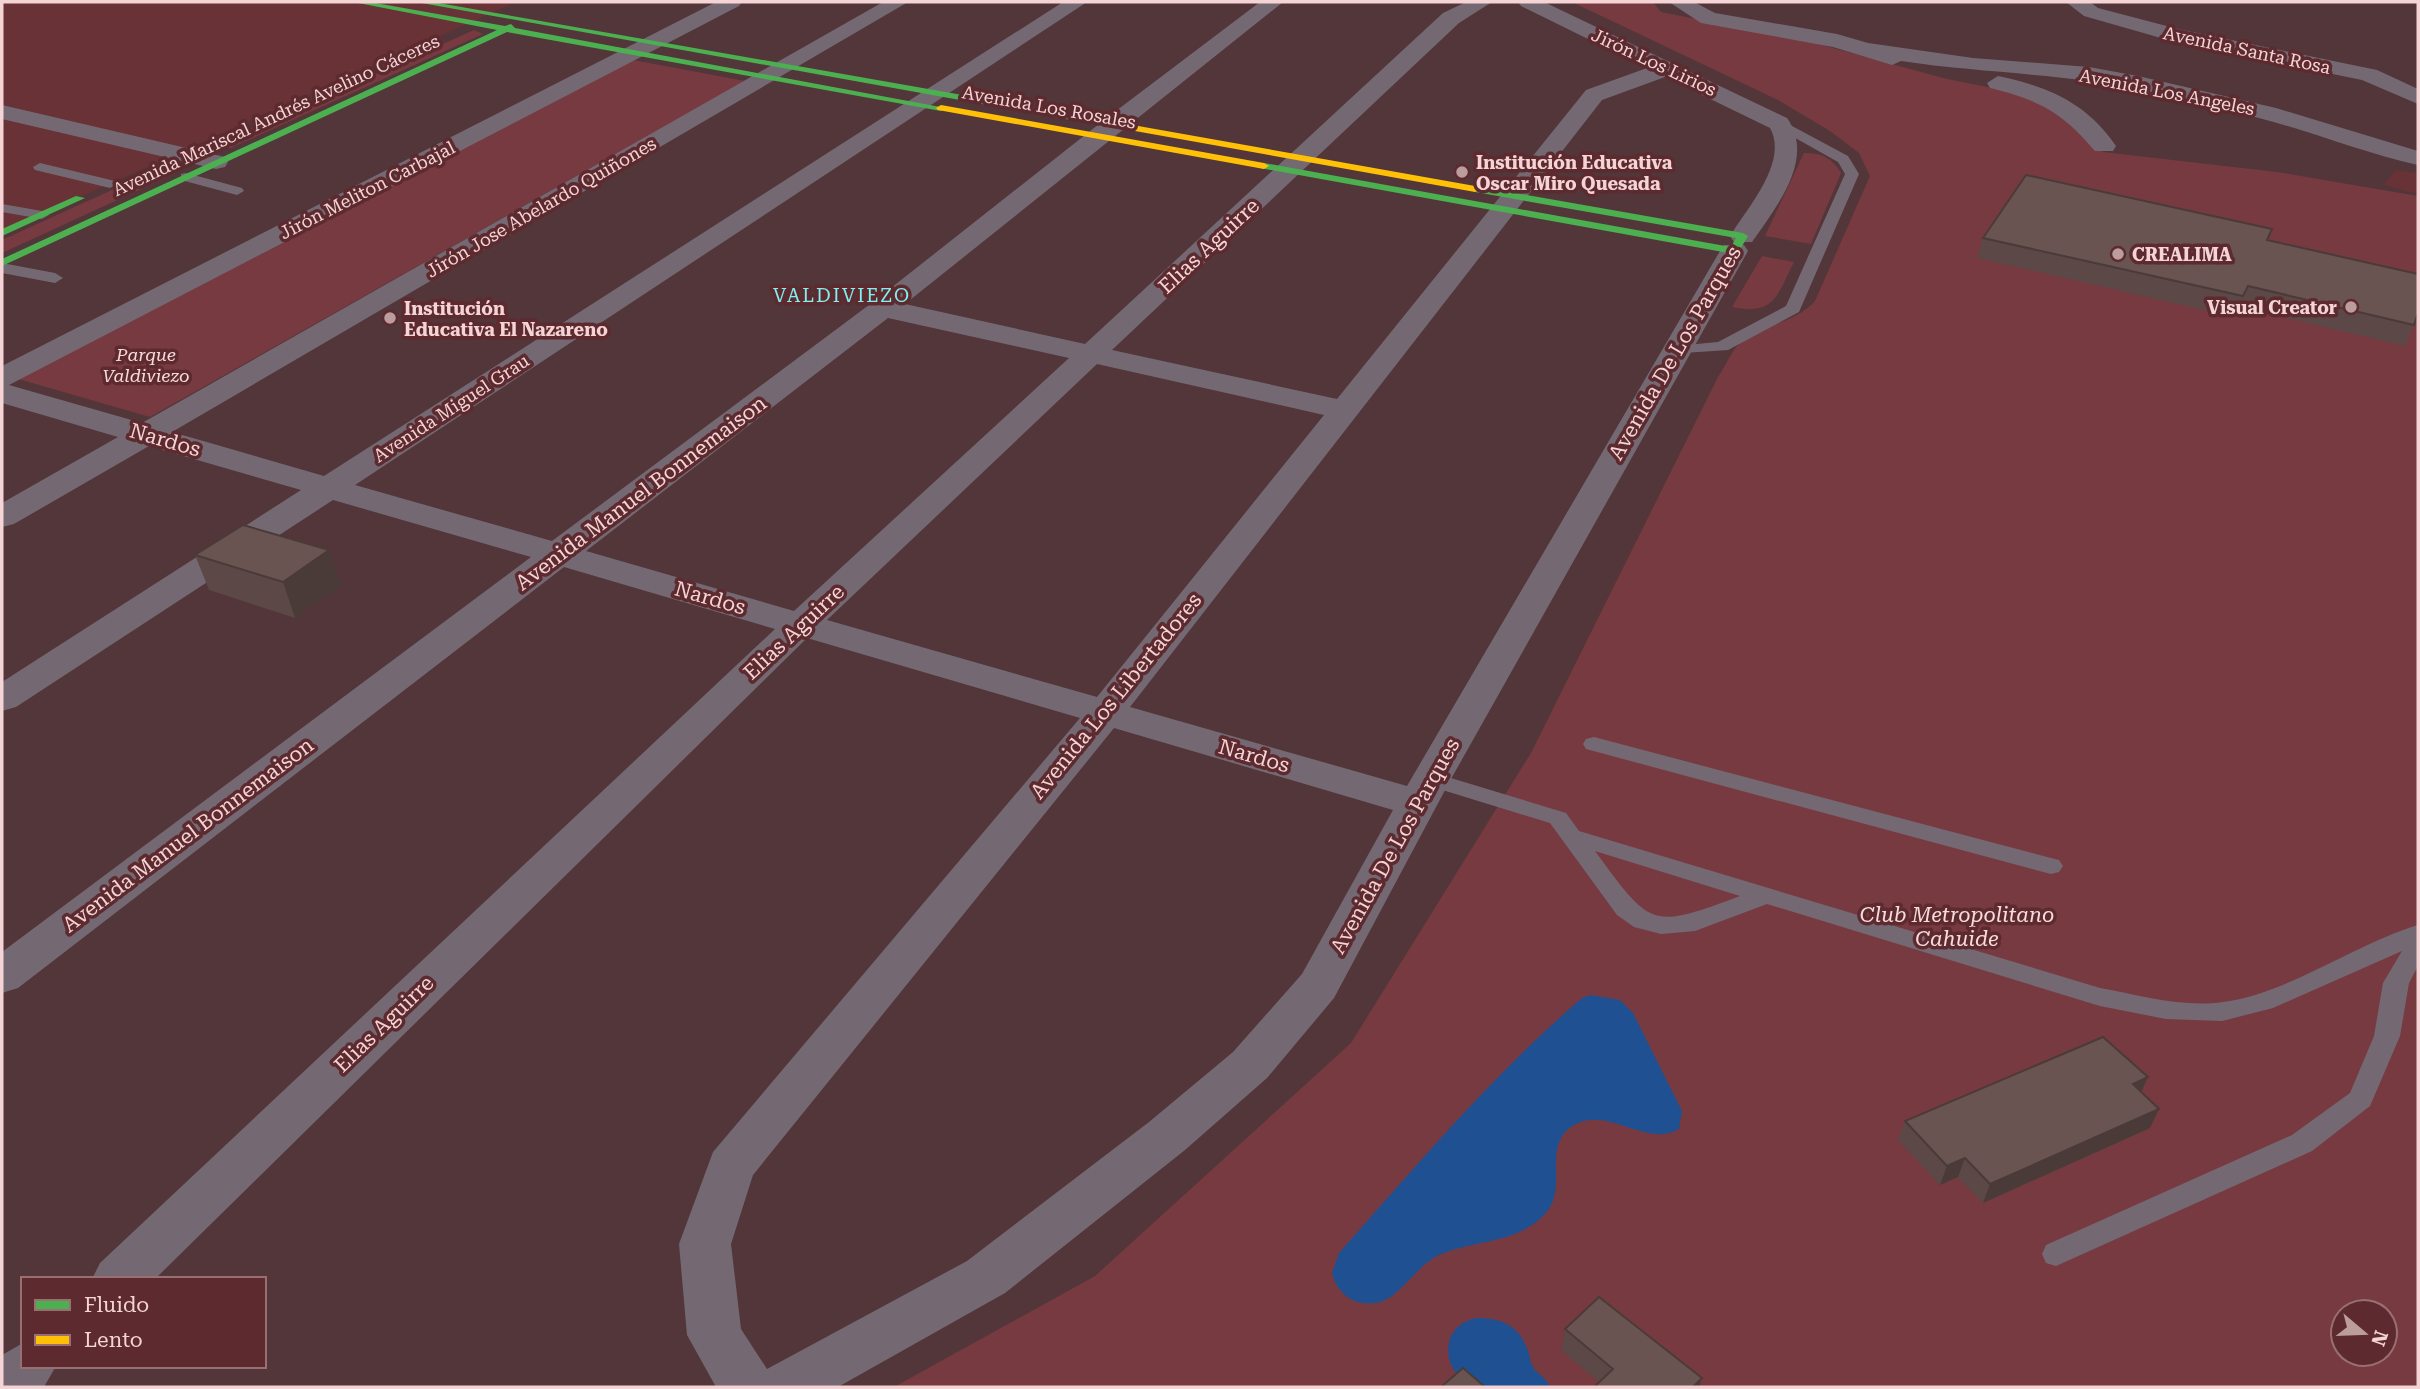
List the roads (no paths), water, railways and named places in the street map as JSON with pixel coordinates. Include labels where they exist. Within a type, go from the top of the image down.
[{"type":"street","name":"Avenida Los Rosales","points":[[357,2],[508,29],[643,47]]},
{"type":"street","name":"Avenida Los Rosales","points":[[420,2],[526,21],[643,47],[1738,244]]},
{"type":"street","name":"Avenida Mariscal Andrés Avelino Cáceres","points":[[452,34],[524,2]]},
{"type":"street","name":"Jirón Meliton Carbajal","points":[[2,378],[732,2]]},
{"type":"street","name":"Jirón Jose Abelardo Quiñones","points":[[2,517],[898,2]]},
{"type":"street","name":"Avenida Miguel Grau","points":[[2,699],[1077,2]]},
{"type":"street","name":"Avenida Manuel Bonnemaison","points":[[2,976],[883,308],[1106,130],[1273,2]]},
{"type":"street","name":"Elias Aguirre","points":[[122,1277],[801,624],[1093,355],[1451,18],[1482,2]]},
{"type":"street","name":"Jirón Los Lirios","points":[[1528,2],[1779,123]]},
{"type":"street","points":[[1679,2],[1709,18],[1838,41],[1945,74],[2012,86],[2064,104],[2079,116],[2104,146]]},
{"type":"street","name":"Avenida Santa Rosa","points":[[2076,2],[2091,12],[2175,35],[2368,75],[2418,97]]},
{"type":"street","name":"Avenida Mariscal Andrés Avelino Cáceres","points":[[211,152],[508,29],[556,6]]},
{"type":"street","name":"Avenida Los Angeles","points":[[1868,50],[1973,65],[2089,74],[2138,83],[2268,113],[2374,147],[2418,158]]},
{"type":"street","name":"Avenida Los Libertadores","points":[[747,1387],[714,1335],[705,1244],[732,1166],[1105,713],[1594,95],[1665,69]]},
{"type":"street","points":[[2,112],[183,165],[211,152]]},
{"type":"street","name":"Avenida De Los Parques","points":[[787,1387],[986,1277],[1167,1136],[1250,1065],[1318,986],[1424,791],[1675,351],[1784,167],[1788,138],[1779,123]]},
{"type":"street","name":"Avenida Mariscal Andrés Avelino Cáceres","points":[[157,164],[183,165]]},
{"type":"street","name":"Avenida Mariscal Andrés Avelino Cáceres","points":[[2,265],[183,165]]},
{"type":"street","name":"Avenida Mariscal Andrés Avelino Cáceres","points":[[2,233],[116,182]]},
{"type":"street","points":[[883,308],[1345,410]]},
{"type":"street","name":"Nardos","points":[[2,393],[1105,713],[1424,791]]},
{"type":"street","points":[[6,1387],[26,1368]]},
{"type":"lane","points":[[1675,351],[1722,347],[1793,309],[1852,174],[1843,159],[1779,123]]},
{"type":"lane","points":[[183,165],[237,191]]},
{"type":"lane","points":[[40,167],[116,182]]},
{"type":"lane","points":[[2,208],[42,215]]},
{"type":"lane","points":[[2,265],[55,278]]},
{"type":"lane","points":[[1594,744],[2051,866]]},
{"type":"lane","points":[[1424,791],[1558,818],[1625,909],[1639,920],[1659,926],[1679,927],[1697,923],[1766,896]]},
{"type":"lane","points":[[1571,836],[2100,997],[2166,1010],[2222,1012],[2264,1001],[2418,934]]},
{"type":"lane","points":[[2056,1254],[2302,1143],[2361,1099],[2387,1036],[2396,984],[2418,944]]},
{"type":"water","points":[[1591,995],[1620,1000],[1633,1013],[1682,1111],[1679,1129],[1666,1134],[1652,1134],[1598,1120],[1585,1121],[1571,1127],[1558,1146],[1552,1204],[1533,1224],[1507,1236],[1437,1256],[1383,1301],[1367,1303],[1347,1297],[1338,1287],[1332,1273],[1339,1253],[1486,1089],[1549,1027],[1582,998]]},
{"type":"water","points":[[1477,1318],[1500,1321],[1518,1332],[1533,1367],[1550,1387],[1478,1387],[1466,1382],[1456,1373],[1448,1352],[1450,1341],[1455,1330]]},
{"type":"place","name":"Institución Educativa Oscar Miro Quesada","points":[[1462,172]]},
{"type":"place","name":"CREALIMA","points":[[2118,254]]},
{"type":"place","name":"Visual Creator","points":[[2351,307]]},
{"type":"place","name":"Institución Educativa El Nazareno","points":[[390,318]]},
{"type":"district","name":"VALDIVIEZO","points":[[842,295]]},
{"type":"park label","name":"Parque Valdiviezo","points":[[146,364]]},
{"type":"park label","name":"Club Metropolitano Cahuide","points":[[1957,927]]}]
